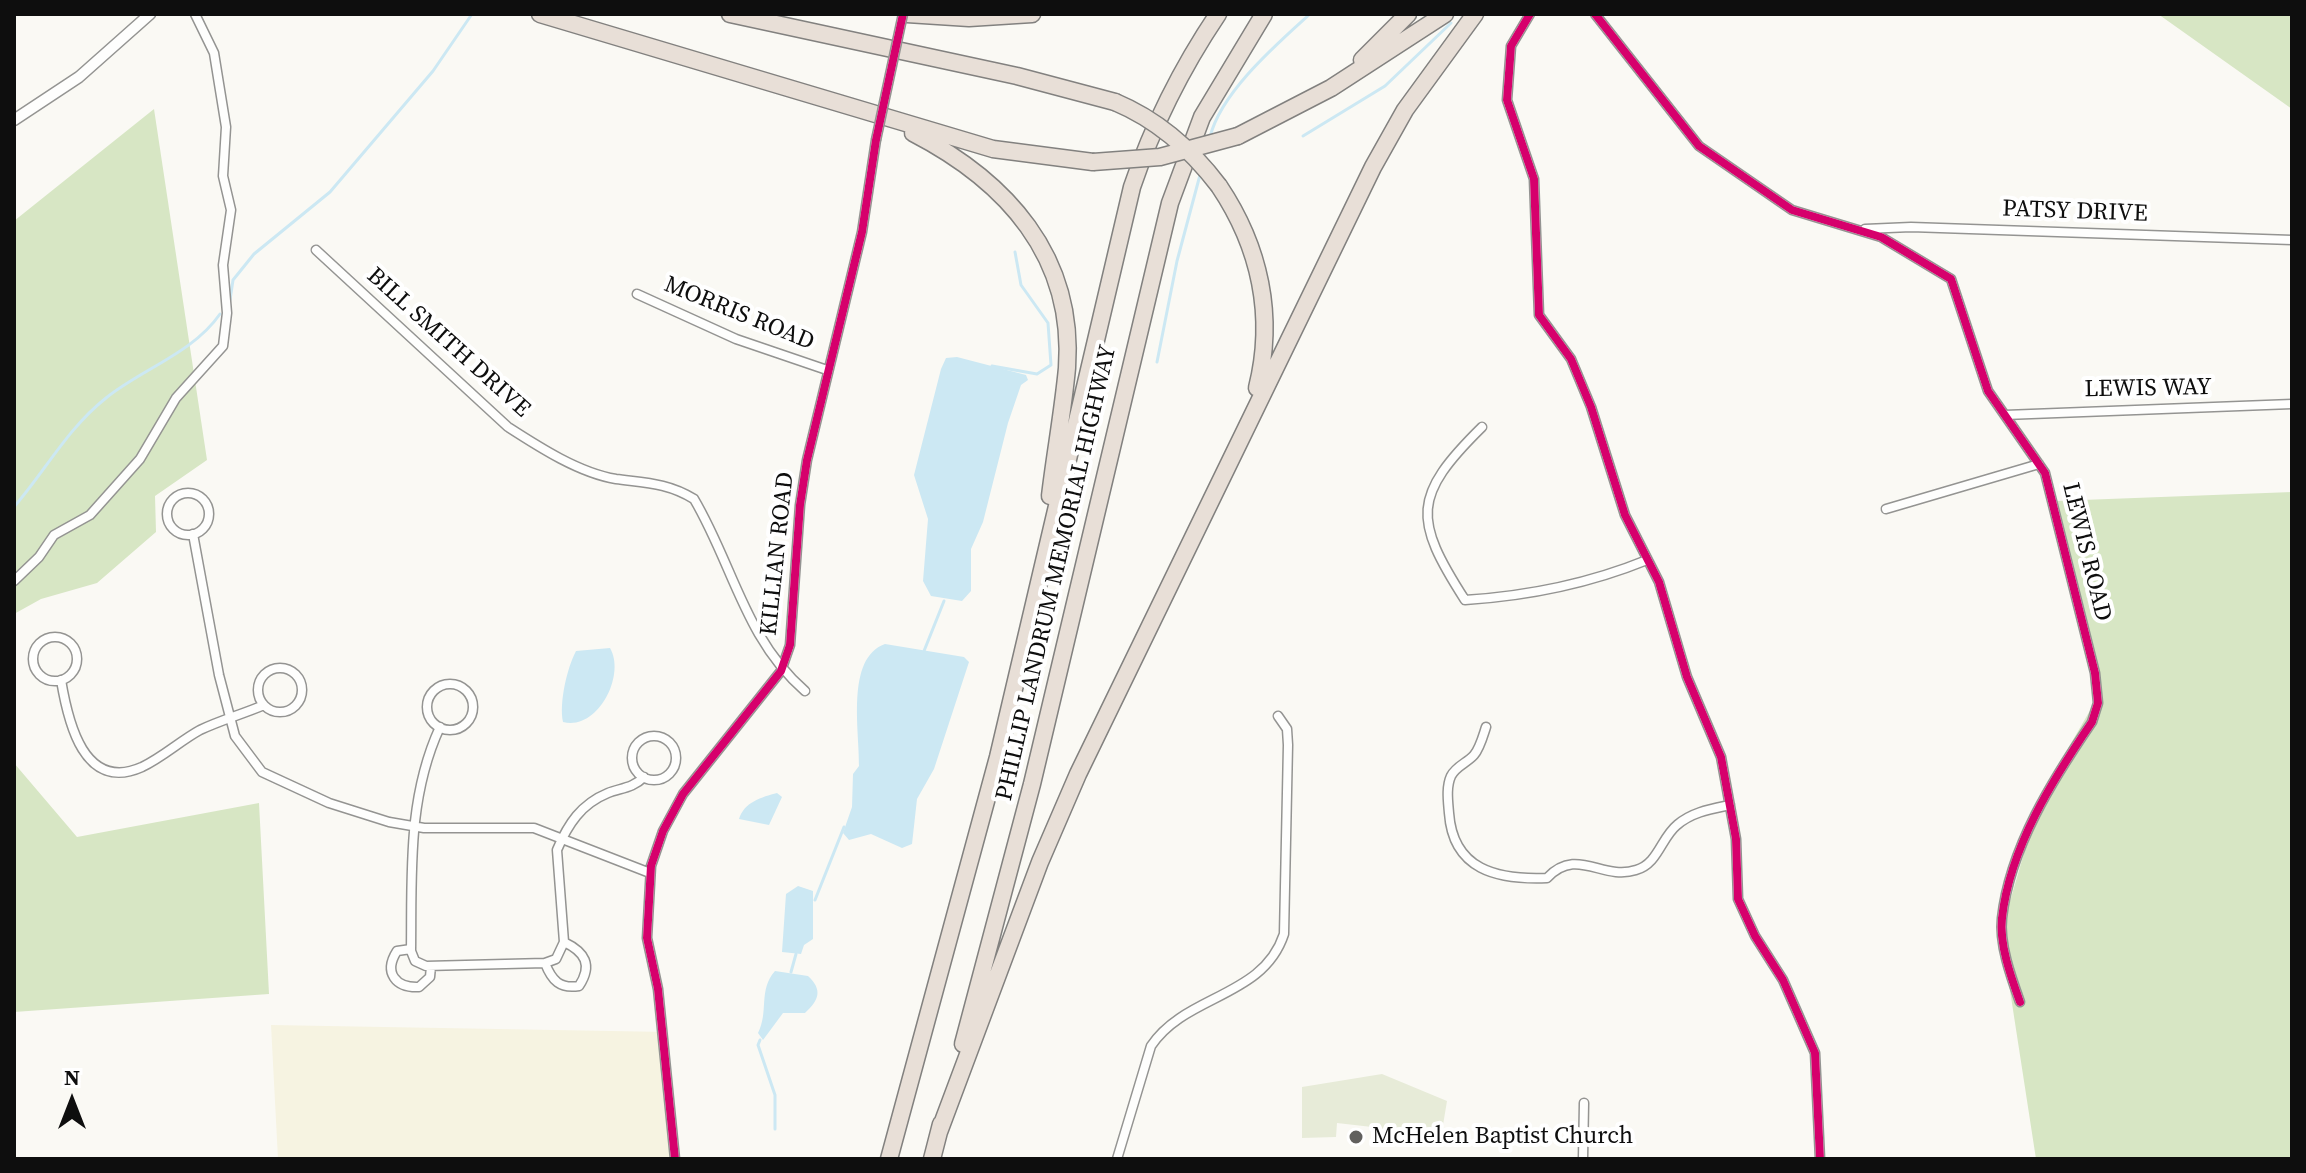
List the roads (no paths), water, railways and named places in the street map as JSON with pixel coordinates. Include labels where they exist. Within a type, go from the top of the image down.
[{"type":"highway","points":[[540,14],[887,119],[1006,151],[1093,162],[1179,153],[1238,136],[1331,88],[1445,14]]},
{"type":"highway","points":[[730,14],[1017,76],[1115,102],[1146,118],[1178,141],[1219,186],[1247,235],[1262,289],[1265,349],[1250,417]]},
{"type":"highway","points":[[905,14],[969,18],[1032,14]]},
{"type":"highway","name":"PHILLIP LANDRUM MEMORIAL HIGHWAY","points":[[889,1159],[990,786],[1132,187],[1147,144],[1179,75],[1218,14]]},
{"type":"highway","name":"PHILLIP LANDRUM MEMORIAL HIGHWAY","points":[[932,1159],[1029,798],[1170,203],[1202,117],[1264,14]]},
{"type":"highway","points":[[1331,88],[1408,14]]},
{"type":"highway","points":[[939,1132],[1067,799],[1250,417],[1389,137],[1435,65],[1475,14]]},
{"type":"highway","points":[[887,119],[965,162],[996,187],[1032,232],[1055,281],[1064,316],[1067,368],[1037,589]]},
{"type":"street","points":[[14,120],[79,77],[150,14]]},
{"type":"street","points":[[14,581],[39,557],[54,535],[90,515],[140,459],[176,398],[223,346],[227,313],[223,265],[231,210],[223,176],[226,127],[214,53],[195,14]]},
{"type":"street","name":"KILLIAN ROAD","points":[[675,1159],[658,989],[647,938],[650,873],[663,831],[683,794],[781,671],[790,645],[800,505],[827,370],[862,232],[876,140],[905,14]]},
{"type":"street","points":[[1530,14],[1511,46],[1507,100],[1534,179],[1539,315],[1556,333],[1575,369],[1601,435],[1625,515],[1659,582],[1696,702],[1721,757],[1738,855],[1738,899],[1755,936],[1783,980],[1815,1053],[1820,1159]]},
{"type":"street","name":"LEWIS ROAD","points":[[1595,14],[1699,146],[1792,210],[1857,229],[1905,248],[1951,279],[1988,391],[2045,473],[2095,673],[2098,703],[2092,722],[2028,829],[2007,893],[2002,920],[2011,977],[2020,1002]]},
{"type":"street","name":"PATSY DRIVE","points":[[1857,229],[1911,227],[2292,240]]},
{"type":"street","name":"BILL SMITH DRIVE","points":[[316,250],[508,427],[542,448],[588,468],[615,478],[676,488],[694,499],[707,520],[737,598],[781,671]]},
{"type":"street","name":"MORRIS ROAD","points":[[637,294],[736,339],[827,370]]},
{"type":"street","name":"LEWIS WAY","points":[[2005,415],[2292,404]]},
{"type":"street","points":[[1482,427],[1444,464],[1426,505],[1435,553],[1465,600],[1524,597],[1568,584],[1598,580],[1647,560]]},
{"type":"street","points":[[1886,509],[2039,464]]},
{"type":"street","points":[[182,493],[198,495],[208,508],[206,524],[193,534],[177,532],[167,519],[169,503],[182,493]]},
{"type":"street","points":[[193,534],[231,720],[241,747],[262,772],[329,803],[415,827],[534,828],[650,873]]},
{"type":"street","points":[[52,636],[70,642],[77,654],[72,673],[61,680],[42,677],[32,660],[40,642],[52,636]]},
{"type":"street","points":[[61,680],[81,752],[91,763],[116,774],[142,767],[199,731],[264,705],[283,712],[298,703],[303,687],[294,672],[278,667],[263,676],[258,692],[264,705]]},
{"type":"street","name":"KILLIAN ROAD","points":[[781,671],[805,691]]},
{"type":"street","points":[[457,685],[472,700],[471,715],[455,729],[440,727],[429,717],[427,702],[436,689],[457,685]]},
{"type":"street","points":[[1117,1159],[1151,1046],[1160,1032],[1188,1011],[1243,985],[1266,968],[1279,949],[1284,934],[1288,745],[1287,729],[1278,716]]},
{"type":"street","points":[[440,727],[419,786],[411,853],[411,949],[415,961],[431,966],[545,963],[556,959],[564,942],[557,850],[562,837],[576,815],[589,803],[636,785],[644,777]]},
{"type":"street","points":[[1486,727],[1474,756],[1451,776],[1447,794],[1449,820],[1457,845],[1471,865],[1499,874],[1547,878],[1558,866],[1569,863],[1636,870],[1653,860],[1675,826],[1691,815],[1730,805]]},
{"type":"street","points":[[647,737],[664,738],[675,751],[673,768],[660,779],[644,777],[633,765],[634,748],[647,737]]},
{"type":"street","points":[[545,963],[553,980],[566,988],[579,986],[587,974],[586,961],[577,948],[564,942]]},
{"type":"street","points":[[411,949],[397,951],[392,959],[391,974],[395,982],[404,987],[419,987],[430,977],[431,966]]},
{"type":"street","points":[[1583,1159],[1584,1103]]},
{"type":"water","points":[[957,357],[1026,375],[1028,380],[1021,385],[1008,423],[983,522],[971,549],[971,591],[962,601],[931,596],[923,581],[928,519],[914,475],[941,369],[946,358]]},
{"type":"water","points":[[885,644],[964,657],[969,662],[934,769],[917,799],[912,844],[902,848],[871,834],[849,840],[843,833],[852,807],[853,774],[859,766],[859,680],[872,652]]},
{"type":"water","points":[[610,648],[614,672],[606,698],[587,718],[576,723],[563,722],[565,686],[576,651]]},
{"type":"water","points":[[777,793],[782,797],[769,825],[739,819],[749,804]]},
{"type":"water","points":[[798,886],[813,891],[813,939],[804,945],[801,954],[782,952],[786,894]]},
{"type":"water","points":[[775,971],[808,976],[816,986],[817,995],[805,1013],[783,1013],[763,1040],[758,1033],[765,993]]},
{"type":"waterway","points":[[230,300],[233,280],[254,254],[330,192],[433,71],[472,14]]},
{"type":"waterway","points":[[1210,137],[1216,120],[1238,86],[1310,14]]},
{"type":"waterway","points":[[1303,136],[1385,86],[1451,23]]},
{"type":"waterway","points":[[1157,362],[1177,261],[1200,175]]},
{"type":"waterway","points":[[992,366],[1037,374],[1051,365],[1048,323],[1021,285],[1015,252]]},
{"type":"waterway","points":[[14,507],[68,436],[92,410],[120,388],[196,340],[220,314]]},
{"type":"waterway","points":[[924,651],[944,601]]},
{"type":"waterway","points":[[815,900],[844,827]]},
{"type":"waterway","points":[[791,972],[796,954]]},
{"type":"waterway","points":[[760,1040],[758,1045],[775,1095],[775,1129]]},
{"type":"place","name":"McHelen Baptist Church","points":[[1356,1137]]}]
